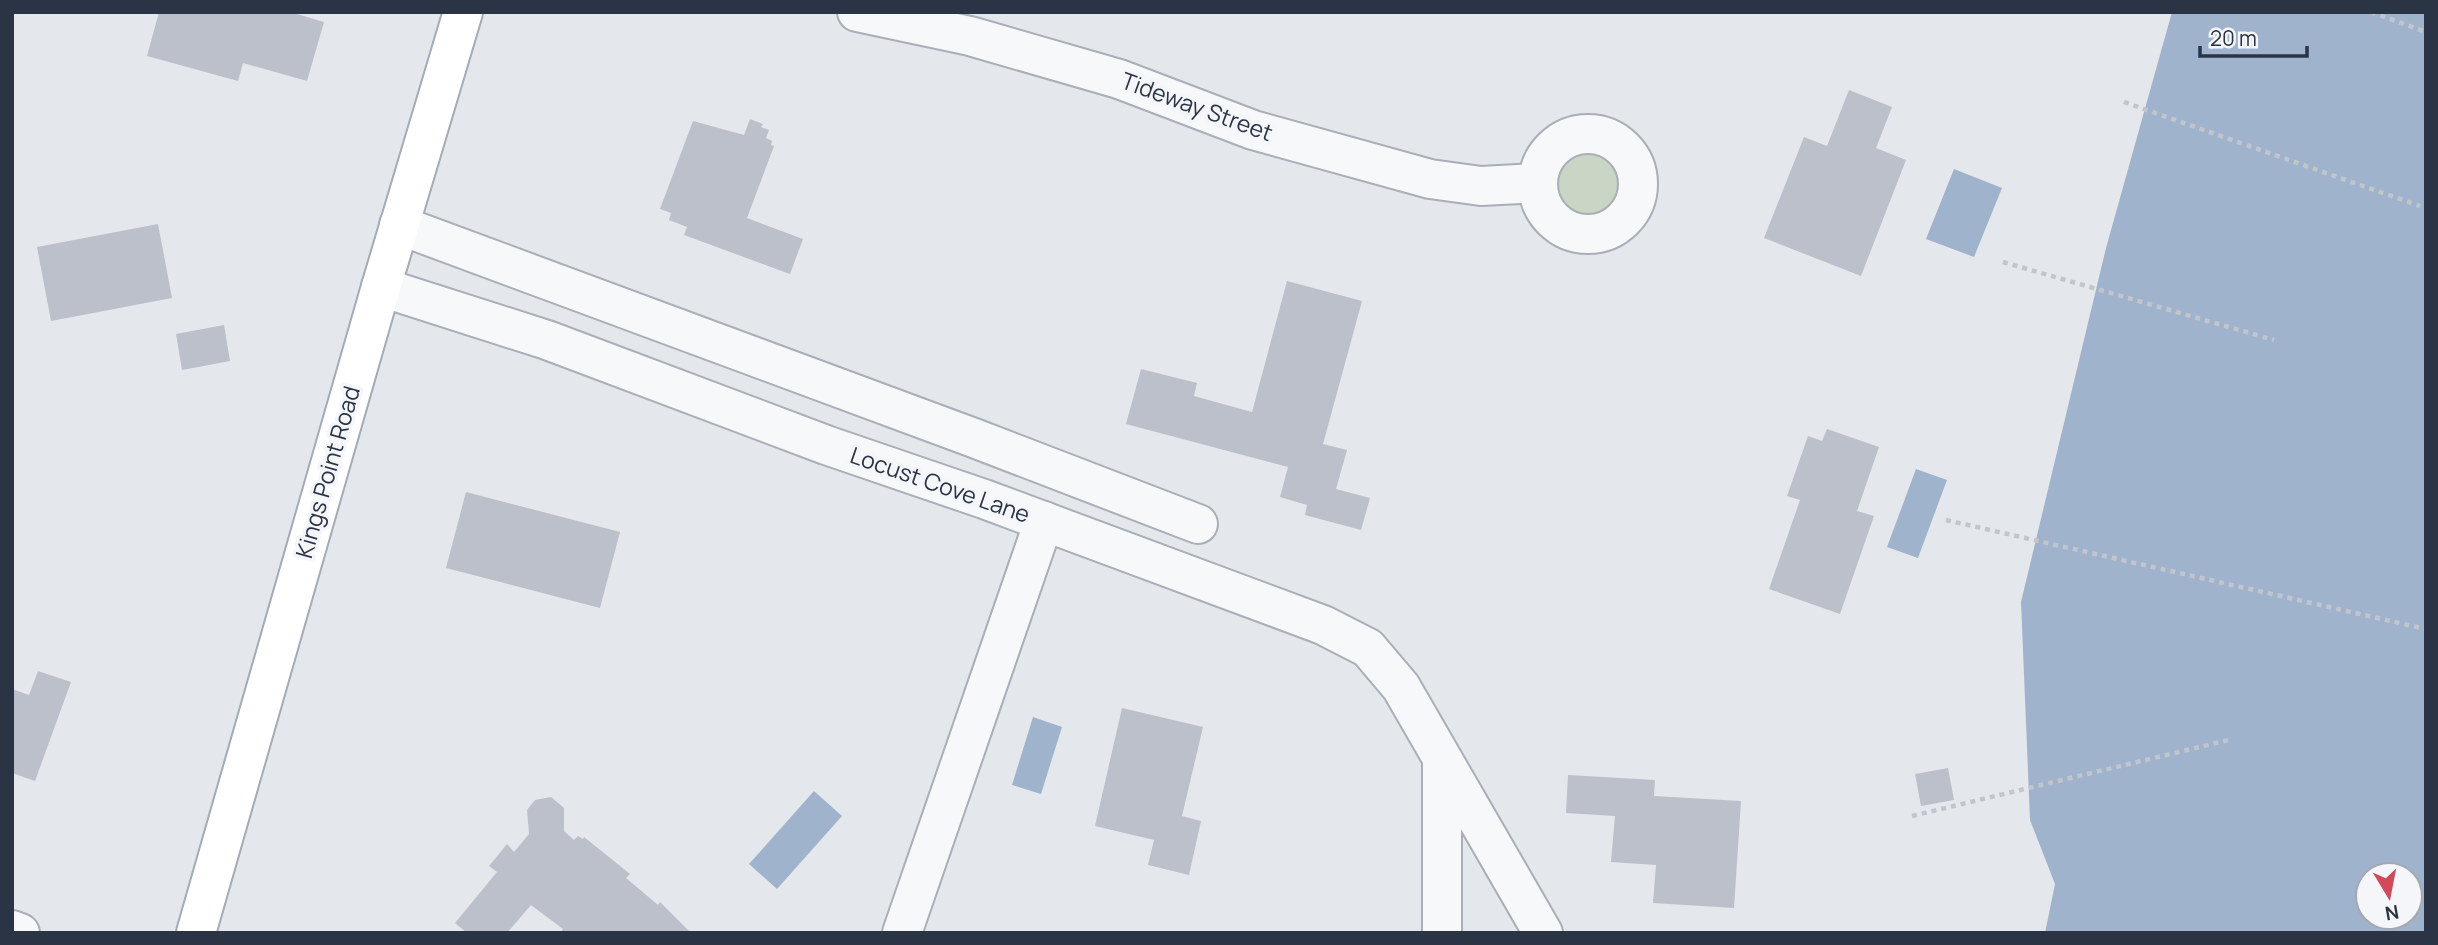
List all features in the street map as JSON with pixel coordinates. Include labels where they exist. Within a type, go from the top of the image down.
[{"type":"main road","name":"Kings Point Road","points":[[197,933],[381,287],[463,12]]},
{"type":"street","name":"Tideway Street","points":[[858,12],[970,36],[1119,79],[1253,130],[1430,179],[1481,186],[1538,183]]},
{"type":"street","points":[[399,225],[1198,524]]},
{"type":"street","name":"Locust Cove Lane","points":[[381,287],[547,340],[826,445],[1044,521],[1323,625],[1368,648],[1401,687],[1543,933]]},
{"type":"street","points":[[902,933],[1044,521]]},
{"type":"street","name":"Locust Cove Lane","points":[[1441,933],[1442,760]]},
{"type":"street","points":[[12,930],[20,933]]},
{"type":"path","points":[[2371,12],[2426,32]]},
{"type":"path","points":[[2124,102],[2420,206]]},
{"type":"path","points":[[2003,262],[2274,340]]},
{"type":"path","points":[[1946,520],[2426,629]]},
{"type":"path","points":[[1912,816],[2233,739]]},
{"type":"green space","points":[[1589,151],[1602,154],[1612,161],[1619,171],[1622,184],[1619,197],[1612,207],[1602,214],[1589,217],[1576,214],[1566,207],[1559,197],[1556,184],[1559,171],[1566,161],[1576,154]]},
{"type":"water","points":[[2172,12],[2426,12],[2426,933],[2045,933],[2055,884],[2030,820],[2021,602],[2106,248]]},
{"type":"water","points":[[1954,169],[2002,188],[1974,257],[1926,239]]},
{"type":"water","points":[[1916,469],[1947,480],[1918,558],[1887,547]]},
{"type":"water","points":[[1033,717],[1062,727],[1041,794],[1012,785]]},
{"type":"water","points":[[814,791],[842,816],[777,889],[749,864]]},
{"type":"building","points":[[159,12],[290,12],[324,22],[307,81],[243,63],[238,81],[147,56]]},
{"type":"building","points":[[1849,90],[1892,107],[1876,148],[1906,160],[1861,276],[1764,238],[1804,137],[1827,146]]},
{"type":"building","points":[[750,119],[763,124],[761,127],[769,130],[766,138],[772,141],[771,145],[774,146],[747,218],[803,239],[790,274],[684,235],[687,227],[669,220],[671,213],[660,209],[693,121],[744,135]]},
{"type":"building","points":[[158,224],[172,298],[51,321],[37,247]]},
{"type":"building","points":[[1287,281],[1362,301],[1323,444],[1347,450],[1336,489],[1370,498],[1361,530],[1305,515],[1307,505],[1280,497],[1288,467],[1126,424],[1141,369],[1197,383],[1194,396],[1252,412]]},
{"type":"building","points":[[224,325],[230,361],[182,370],[176,334]]},
{"type":"building","points":[[1827,429],[1879,447],[1857,511],[1874,516],[1840,614],[1769,589],[1800,500],[1787,496],[1808,436],[1822,441]]},
{"type":"building","points":[[466,492],[620,532],[600,608],[446,568]]},
{"type":"building","points":[[38,671],[71,682],[35,781],[12,773],[12,689],[29,695]]},
{"type":"building","points":[[1122,708],[1203,727],[1182,816],[1201,821],[1189,875],[1148,865],[1154,840],[1095,826]]},
{"type":"building","points":[[1948,768],[1954,800],[1921,806],[1915,774]]},
{"type":"building","points":[[1568,775],[1655,780],[1654,796],[1741,801],[1734,908],[1653,903],[1656,865],[1611,862],[1615,816],[1566,813]]},
{"type":"building","points":[[551,797],[564,808],[564,831],[574,840],[578,836],[583,839],[584,837],[630,874],[626,878],[658,905],[660,902],[691,933],[560,933],[563,929],[531,905],[507,933],[467,933],[455,923],[497,872],[489,866],[507,844],[514,852],[529,834],[527,810],[535,800]]}]
